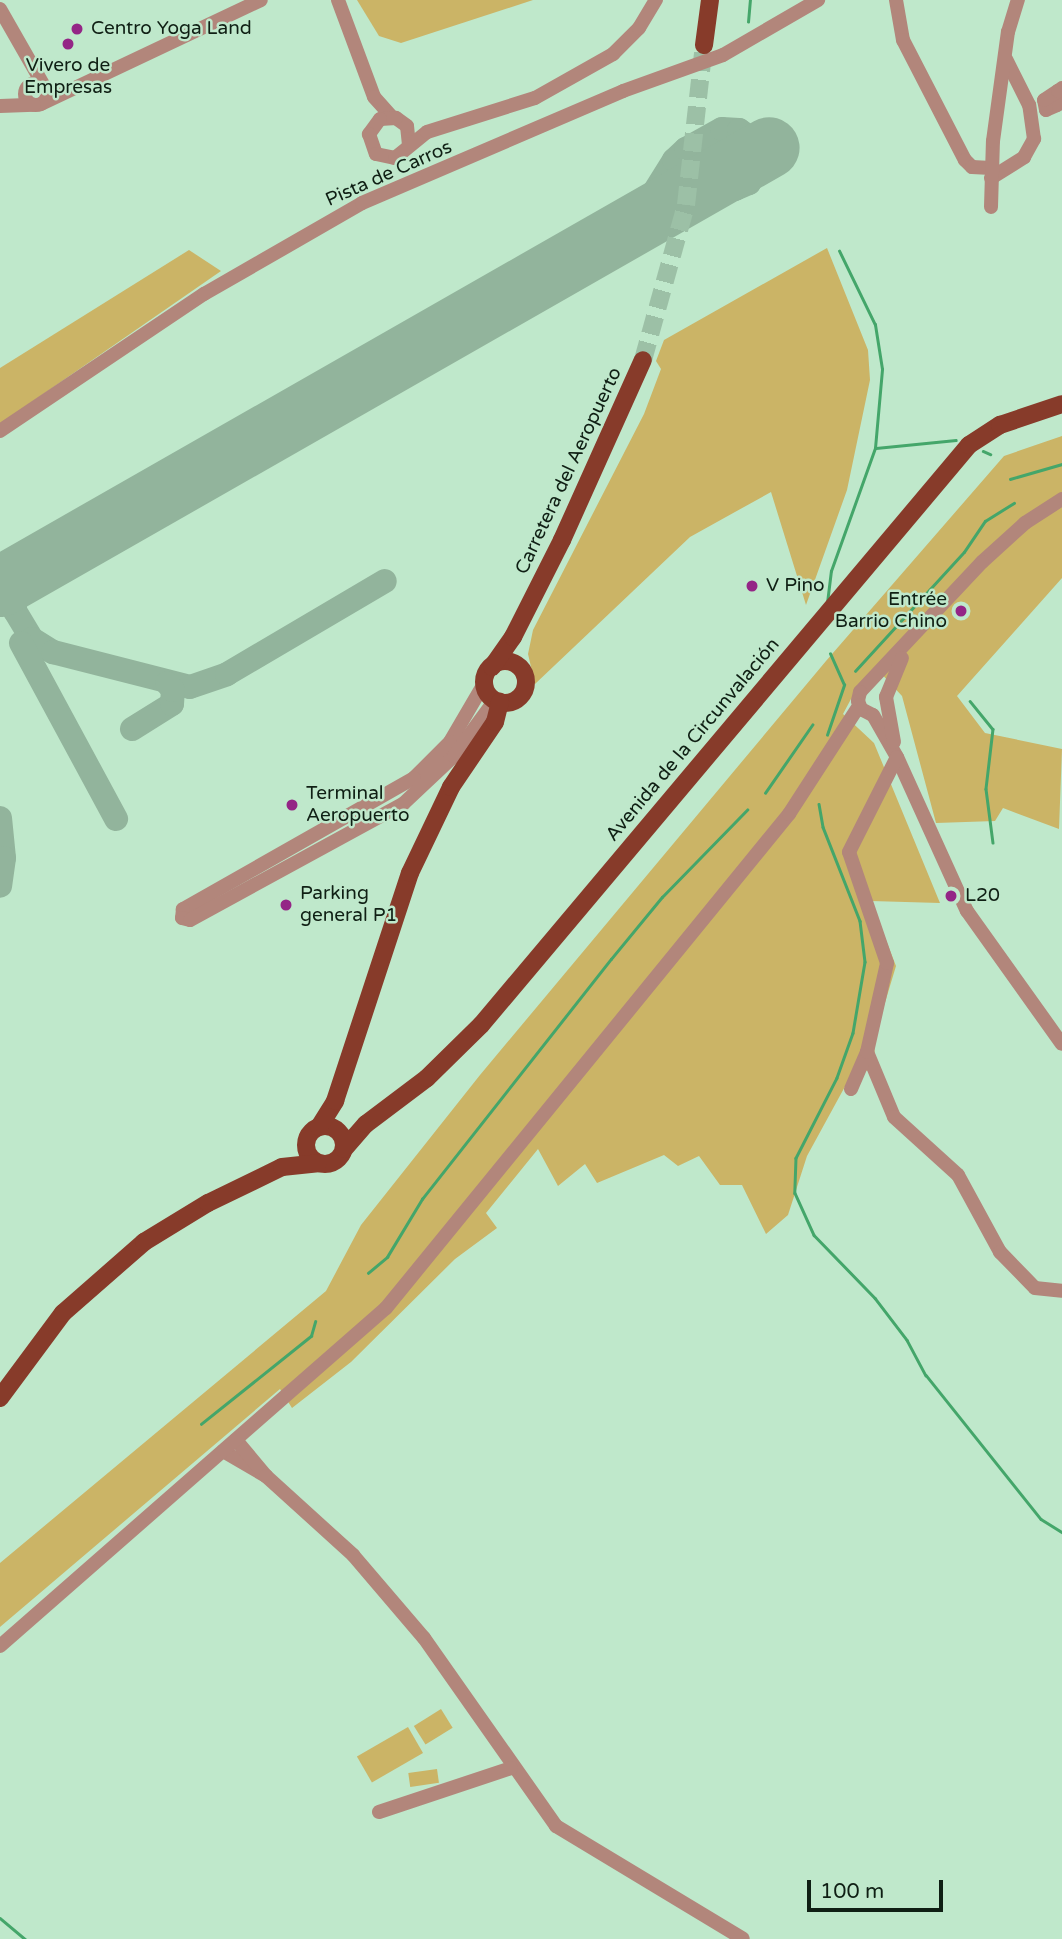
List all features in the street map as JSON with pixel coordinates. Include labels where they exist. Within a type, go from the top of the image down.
[{"type":"main road","points":[[704,46],[710,0]]},
{"type":"main road","name":"Carretera del Aeropuerto","points":[[488,674],[533,598],[643,360]]},
{"type":"main road","name":"Avenida de la Circunvalación","points":[[334,1134],[366,1124],[427,1078],[481,1025],[970,446],[1000,425],[1062,404]]},
{"type":"main road","name":"Carretera del Aeropuerto","points":[[504,701],[526,683],[519,667],[533,598]]},
{"type":"main road","points":[[0,1398],[41,1337],[125,1256],[208,1203],[282,1167],[334,1162],[335,1101],[410,873],[451,787],[491,728],[504,701],[488,674],[508,662],[519,667]]},
{"type":"main road","points":[[282,1167],[306,1140],[334,1134]]},
{"type":"main road","points":[[306,1140],[307,1152],[318,1163]]},
{"type":"street","points":[[0,105],[261,0]]},
{"type":"street","points":[[338,0],[374,97],[375,123],[369,140],[380,157],[400,156],[409,145],[435,130],[502,111],[567,82],[627,42],[656,0]]},
{"type":"street","name":"Pista de Carros","points":[[0,431],[204,294],[362,203],[623,91],[723,55],[818,0]]},
{"type":"street","points":[[896,0],[903,40],[965,160],[972,167],[991,173],[1024,157],[1034,139],[1029,105],[1006,59]]},
{"type":"street","points":[[991,207],[991,173],[1008,32],[1018,0]]},
{"type":"street","points":[[0,9],[40,90]]},
{"type":"street","points":[[374,97],[392,117],[407,126],[435,130]]},
{"type":"street","points":[[375,123],[392,117]]},
{"type":"street","points":[[407,126],[409,145]]},
{"type":"street","points":[[1062,499],[1025,523],[982,562],[915,638],[858,696],[897,757],[967,911],[1062,1044]]},
{"type":"street","points":[[0,1646],[330,1361],[401,1292],[811,783],[830,754],[867,712],[886,700],[915,638]]},
{"type":"street","name":"Carretera del Aeropuerto","points":[[369,814],[433,761],[460,728],[488,674]]},
{"type":"street","points":[[851,1089],[867,1052],[887,963],[849,852],[897,757],[886,700],[877,687],[867,686]]},
{"type":"street","name":"Carretera del Aeropuerto","points":[[239,885],[369,814],[419,792],[504,701]]},
{"type":"street","points":[[867,1052],[894,1117],[958,1175],[1000,1252],[1035,1288],[1062,1291]]},
{"type":"street","points":[[236,1440],[266,1476],[353,1555],[424,1638],[511,1768],[556,1826],[743,1939]]},
{"type":"street","points":[[223,1451],[266,1476]]},
{"type":"street","points":[[379,1812],[511,1768]]},
{"type":"shaded area","points":[[357,0],[533,0],[401,43],[379,36]]},
{"type":"shaded area","points":[[827,248],[868,350],[870,380],[847,490],[806,605],[771,492],[690,537],[535,684],[528,654],[533,630],[644,414],[661,369],[656,361],[664,340]]},
{"type":"shaded area","points":[[189,250],[221,271],[0,424],[0,368]]},
{"type":"shaded area","points":[[1062,436],[1062,578],[957,696],[985,733],[1062,749],[1059,829],[1003,808],[995,821],[936,823],[902,696],[877,669],[851,699],[843,714],[874,743],[940,903],[871,901],[896,966],[874,1039],[875,1066],[848,1081],[807,1156],[788,1215],[766,1234],[742,1185],[720,1185],[699,1156],[678,1166],[664,1155],[597,1183],[585,1164],[558,1186],[538,1149],[486,1213],[497,1228],[455,1259],[351,1362],[292,1408],[280,1389],[0,1627],[0,1563],[326,1291],[361,1225],[480,1075],[826,661],[1004,456]]},
{"type":"shaded area","points":[[441,1709],[453,1728],[426,1745],[414,1726]]},
{"type":"shaded area","points":[[408,1727],[423,1753],[372,1782],[357,1756]]},
{"type":"shaded area","points":[[437,1769],[439,1783],[410,1787],[408,1773]]},
{"type":"waterway","points":[[748,22],[750,0]]},
{"type":"waterway","points":[[827,603],[831,571],[875,448],[882,369],[875,325],[839,251]]},
{"type":"waterway","points":[[876,448],[956,440]]},
{"type":"waterway","points":[[983,451],[990,454]]},
{"type":"waterway","points":[[1010,479],[1062,464]]},
{"type":"waterway","points":[[855,671],[964,552],[985,521],[1014,503]]},
{"type":"waterway","points":[[827,735],[844,685],[830,654]]},
{"type":"waterway","points":[[970,701],[993,729],[986,789],[993,843]]},
{"type":"waterway","points":[[765,793],[812,725]]},
{"type":"waterway","points":[[819,804],[823,827],[860,921],[865,962],[853,1033],[837,1078],[796,1158],[795,1193],[814,1235],[875,1298],[907,1340],[926,1375],[1041,1519],[1062,1532]]},
{"type":"waterway","points":[[368,1273],[387,1257],[422,1199],[611,959],[662,897],[747,810]]},
{"type":"waterway","points":[[201,1424],[311,1336],[315,1322]]},
{"type":"waterway","points":[[0,1918],[25,1939]]},
{"type":"taxiway","points":[[611,236],[639,216],[674,160],[686,149],[722,129],[739,130],[751,138],[760,164],[749,183],[735,189],[699,186]]},
{"type":"taxiway","points":[[38,564],[15,596],[15,611],[32,639],[53,652],[190,687],[227,674],[385,581]]},
{"type":"taxiway","points":[[21,643],[116,819]]},
{"type":"taxiway","points":[[132,729],[172,704],[173,690],[167,683]]},
{"type":"taxiway","points":[[0,818],[4,858],[0,886]]},
{"type":"runway","points":[[0,586],[769,147]]},
{"type":"tunnel","points":[[643,360],[686,205],[704,45]]},
{"type":"place","name":"Centro Yoga Land","points":[[77,29]]},
{"type":"place","name":"Vivero de Empresas","points":[[68,44]]},
{"type":"place","name":"V Pino","points":[[752,586]]},
{"type":"place","name":"Entrée Barrio Chino","points":[[961,611]]},
{"type":"place","name":"Terminal Aeropuerto","points":[[292,805]]},
{"type":"place","name":"L20","points":[[951,896]]},
{"type":"place","name":"Parking general P1","points":[[286,905]]}]
